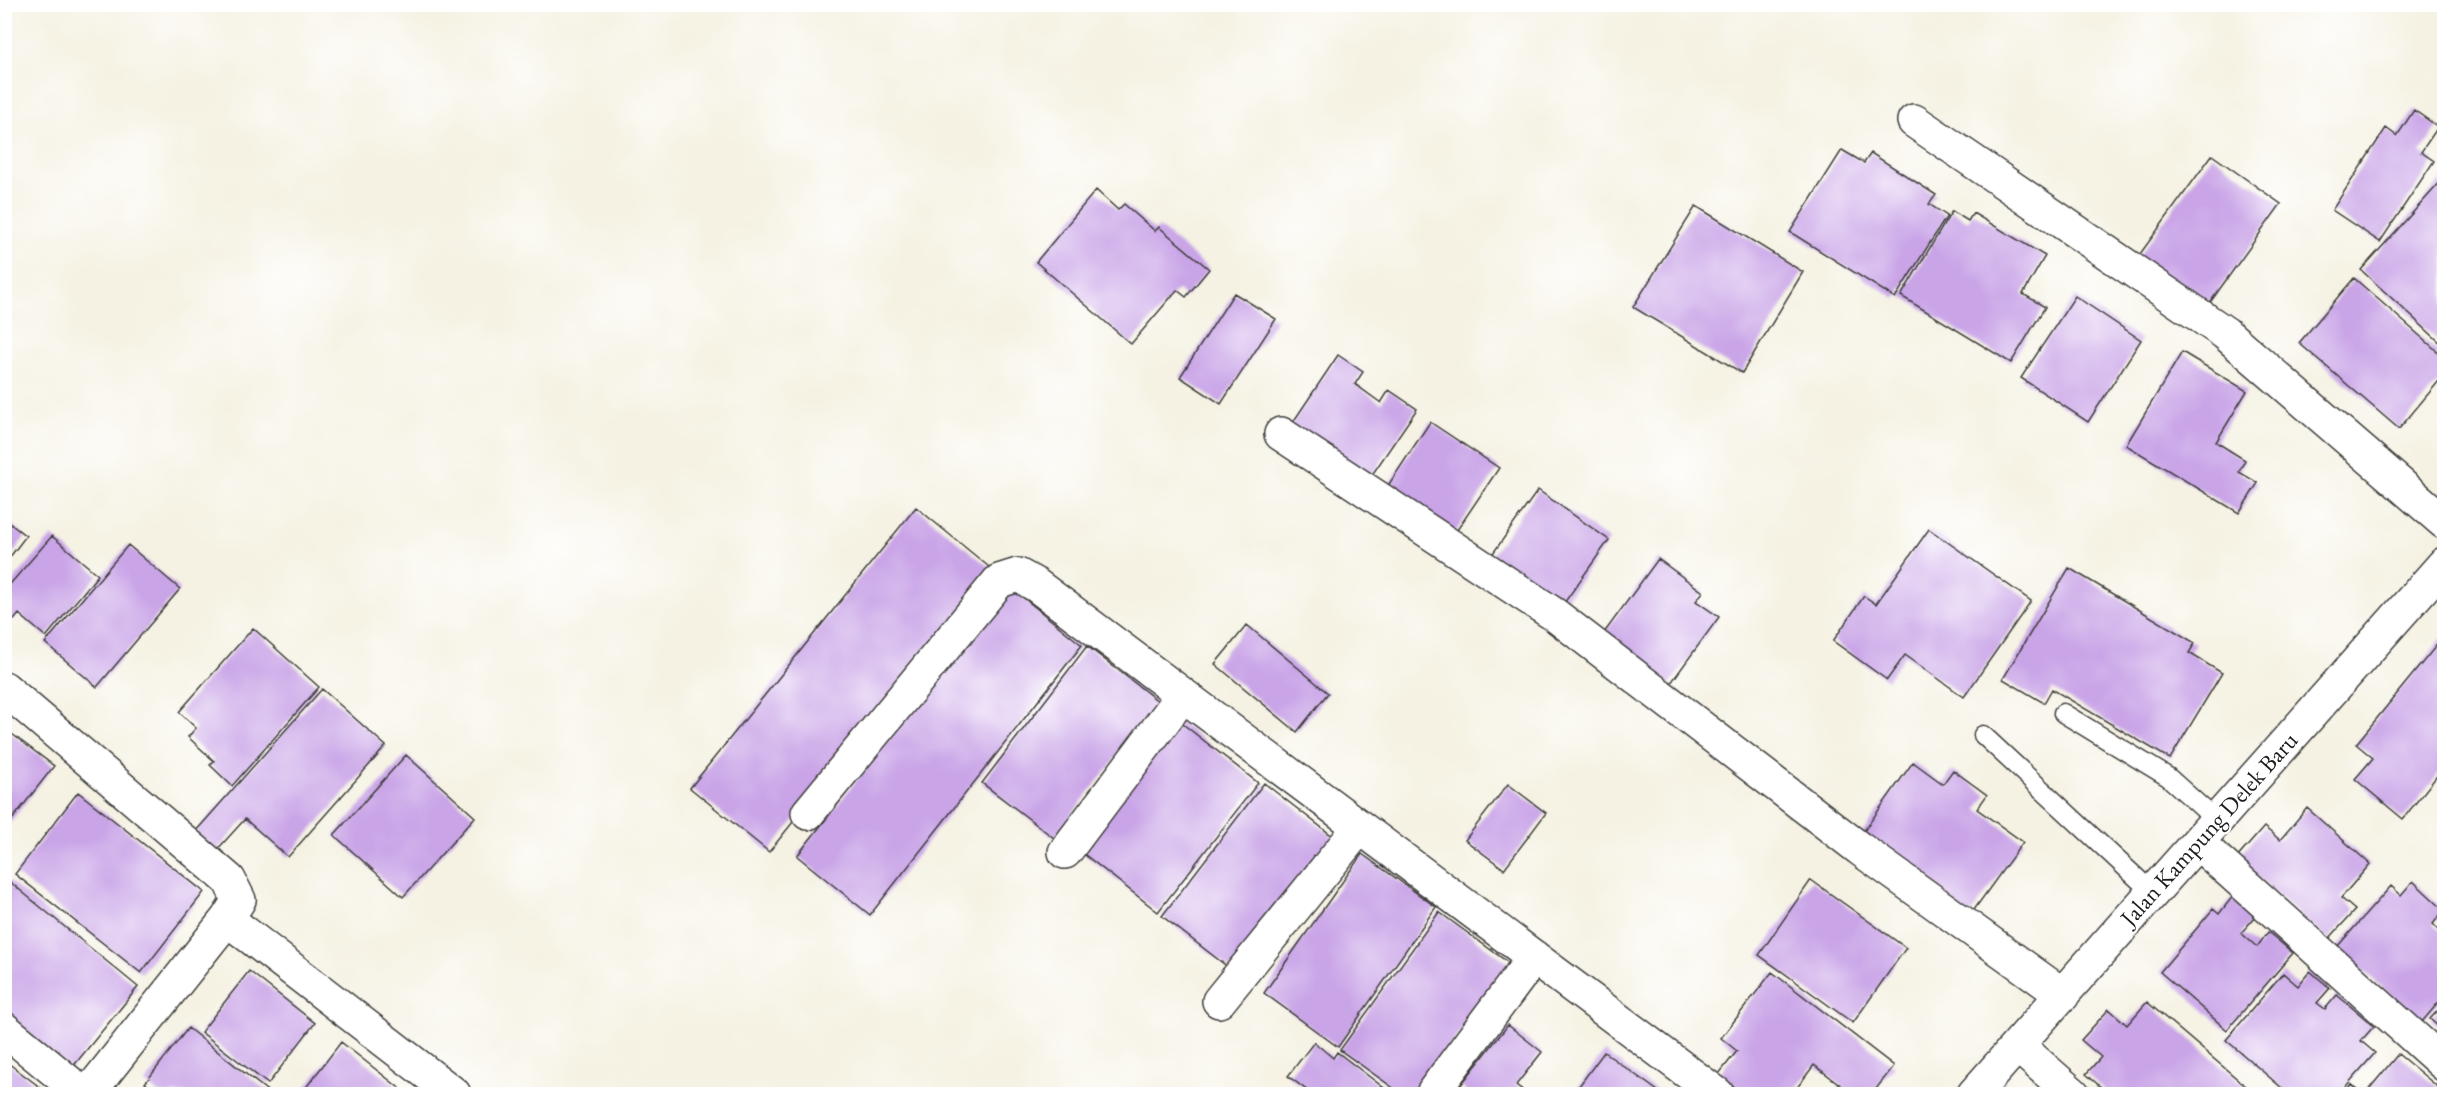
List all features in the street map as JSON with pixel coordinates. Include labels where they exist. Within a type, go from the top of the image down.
[{"type":"street","points":[[1914,121],[2225,333],[2445,522]]},
{"type":"street","points":[[1281,434],[1555,615],[1860,849],[2063,995]]},
{"type":"street","name":"Jalan Kampung Delek Baru","points":[[1974,1095],[2444,565]]},
{"type":"street","points":[[808,813],[999,581],[1018,574],[1036,585],[1717,1095]]},
{"type":"street","points":[[4,688],[229,880],[239,900],[227,920],[88,1095]]},
{"type":"street","points":[[1065,852],[1183,695]]},
{"type":"street","points":[[1219,1000],[1360,827]]},
{"type":"street","points":[[2207,832],[2445,1064]]},
{"type":"street","points":[[227,920],[454,1095]]},
{"type":"street","points":[[1434,1091],[1534,957]]},
{"type":"street","points":[[4,1029],[83,1095]]},
{"type":"street","points":[[2018,1046],[2073,1095]]},
{"type":"lane","points":[[2063,713],[2168,777],[2207,832]]},
{"type":"lane","points":[[1983,735],[2153,893]]},
{"type":"building","points":[[2414,110],[2438,127],[2421,152],[2434,161],[2380,242],[2332,210],[2386,128],[2397,136]]},
{"type":"building","points":[[1842,150],[1864,163],[1871,153],[1936,195],[1929,204],[1947,216],[1895,298],[1790,232]]},
{"type":"building","points":[[2212,155],[2281,204],[2206,308],[2137,258]]},
{"type":"building","points":[[2444,178],[2444,346],[2361,270]]},
{"type":"building","points":[[1096,190],[1118,210],[1124,204],[1155,231],[1159,227],[1209,269],[1186,297],[1177,290],[1131,344],[1036,262]]},
{"type":"building","points":[[1696,206],[1803,272],[1742,373],[1633,307]]},
{"type":"building","points":[[1952,211],[1968,221],[1973,213],[2045,256],[2023,294],[2045,307],[2011,363],[1901,296]]},
{"type":"building","points":[[2354,278],[2444,357],[2444,375],[2399,429],[2299,343]]},
{"type":"building","points":[[1234,293],[1276,319],[1221,404],[1180,377]]},
{"type":"building","points":[[2075,296],[2141,340],[2088,422],[2021,378]]},
{"type":"building","points":[[2182,352],[2247,391],[2216,442],[2245,460],[2239,472],[2258,483],[2239,513],[2126,445]]},
{"type":"building","points":[[1338,355],[1363,372],[1355,384],[1381,403],[1389,390],[1417,409],[1363,488],[1285,434]]},
{"type":"building","points":[[1430,422],[1499,468],[1449,542],[1381,496]]},
{"type":"building","points":[[1538,490],[1609,540],[1557,613],[1486,563]]},
{"type":"building","points":[[916,507],[994,571],[769,852],[690,788]]},
{"type":"building","points":[[4,519],[26,536],[6,562],[4,560]]},
{"type":"building","points":[[1929,529],[2031,601],[1964,697],[1905,655],[1887,680],[1833,641],[1864,596],[1876,604]]},
{"type":"building","points":[[52,536],[98,575],[46,637],[19,614],[14,620],[4,612],[4,591]]},
{"type":"building","points":[[128,545],[180,589],[97,687],[45,643]]},
{"type":"building","points":[[1658,559],[1703,592],[1696,601],[1719,617],[1668,687],[1601,637]]},
{"type":"building","points":[[2069,568],[2195,643],[2189,653],[2222,673],[2170,759],[2052,689],[2044,703],[2003,679]]},
{"type":"building","points":[[1009,586],[1082,645],[870,915],[797,856]]},
{"type":"building","points":[[1247,625],[1328,693],[1297,732],[1215,664]]},
{"type":"building","points":[[253,628],[319,687],[232,786],[210,765],[214,761],[188,737],[196,728],[179,712]]},
{"type":"building","points":[[2444,636],[2444,767],[2403,819],[2355,779],[2373,758],[2356,744]]},
{"type":"building","points":[[1087,646],[1159,702],[1054,838],[982,783]]},
{"type":"building","points":[[322,689],[386,746],[288,857],[245,819],[216,851],[195,832]]},
{"type":"building","points":[[1179,721],[1258,783],[1158,912],[1080,851]]},
{"type":"building","points":[[4,728],[54,766],[4,830]]},
{"type":"building","points":[[406,755],[475,817],[403,897],[334,835]]},
{"type":"building","points":[[1913,762],[1943,784],[1953,770],[1987,795],[1977,809],[2023,842],[1966,921],[1856,842]]},
{"type":"building","points":[[1264,783],[1335,838],[1233,971],[1162,916]]},
{"type":"building","points":[[1508,784],[1546,813],[1504,869],[1465,840]]},
{"type":"building","points":[[78,792],[204,892],[141,973],[15,874]]},
{"type":"building","points":[[2307,808],[2370,864],[2341,898],[2355,910],[2328,940],[2236,859],[2264,827],[2280,840]]},
{"type":"building","points":[[1362,854],[1436,907],[1338,1047],[1264,993]]},
{"type":"building","points":[[4,877],[138,987],[71,1069],[4,1014]]},
{"type":"building","points":[[1811,880],[1906,948],[1853,1023],[1759,955]]},
{"type":"building","points":[[2413,881],[2444,910],[2433,924],[2444,935],[2444,996],[2421,1023],[2337,947],[2391,886],[2401,895]]},
{"type":"building","points":[[2233,896],[2256,916],[2241,933],[2257,947],[2268,932],[2293,953],[2227,1030],[2160,972],[2213,909],[2219,914]]},
{"type":"building","points":[[1439,912],[1510,964],[1416,1094],[1402,1094],[1340,1050]]},
{"type":"building","points":[[249,971],[315,1023],[268,1084],[201,1032]]},
{"type":"building","points":[[2310,971],[2330,988],[2317,1003],[2325,1009],[2337,995],[2374,1026],[2361,1041],[2375,1053],[2339,1094],[2289,1094],[2226,1040],[2283,973],[2298,986]]},
{"type":"building","points":[[1772,972],[1894,1066],[1872,1094],[1853,1094],[1814,1065],[1796,1089],[1804,1094],[1743,1094],[1718,1075],[1737,1051],[1721,1038]]},
{"type":"building","points":[[2147,1002],[2255,1094],[2109,1094],[2086,1074],[2101,1057],[2081,1040],[2109,1009],[2127,1025]]},
{"type":"building","points":[[2444,1004],[2444,1032],[2430,1019]]},
{"type":"building","points":[[1508,1025],[1542,1052],[1516,1085],[1528,1094],[1470,1094],[1460,1086]]},
{"type":"building","points":[[188,1028],[270,1093],[160,1094],[145,1083]]},
{"type":"building","points":[[341,1042],[407,1094],[301,1094]]},
{"type":"building","points":[[1314,1042],[1333,1058],[1337,1052],[1392,1094],[1312,1094],[1288,1076]]},
{"type":"building","points":[[1604,1052],[1662,1094],[1573,1094]]},
{"type":"building","points":[[2398,1054],[2444,1092],[2444,1094],[2365,1094]]},
{"type":"building","points":[[4,1060],[49,1094],[4,1094]]},
{"type":"building","points":[[2351,1084],[2363,1094],[2343,1094]]}]
